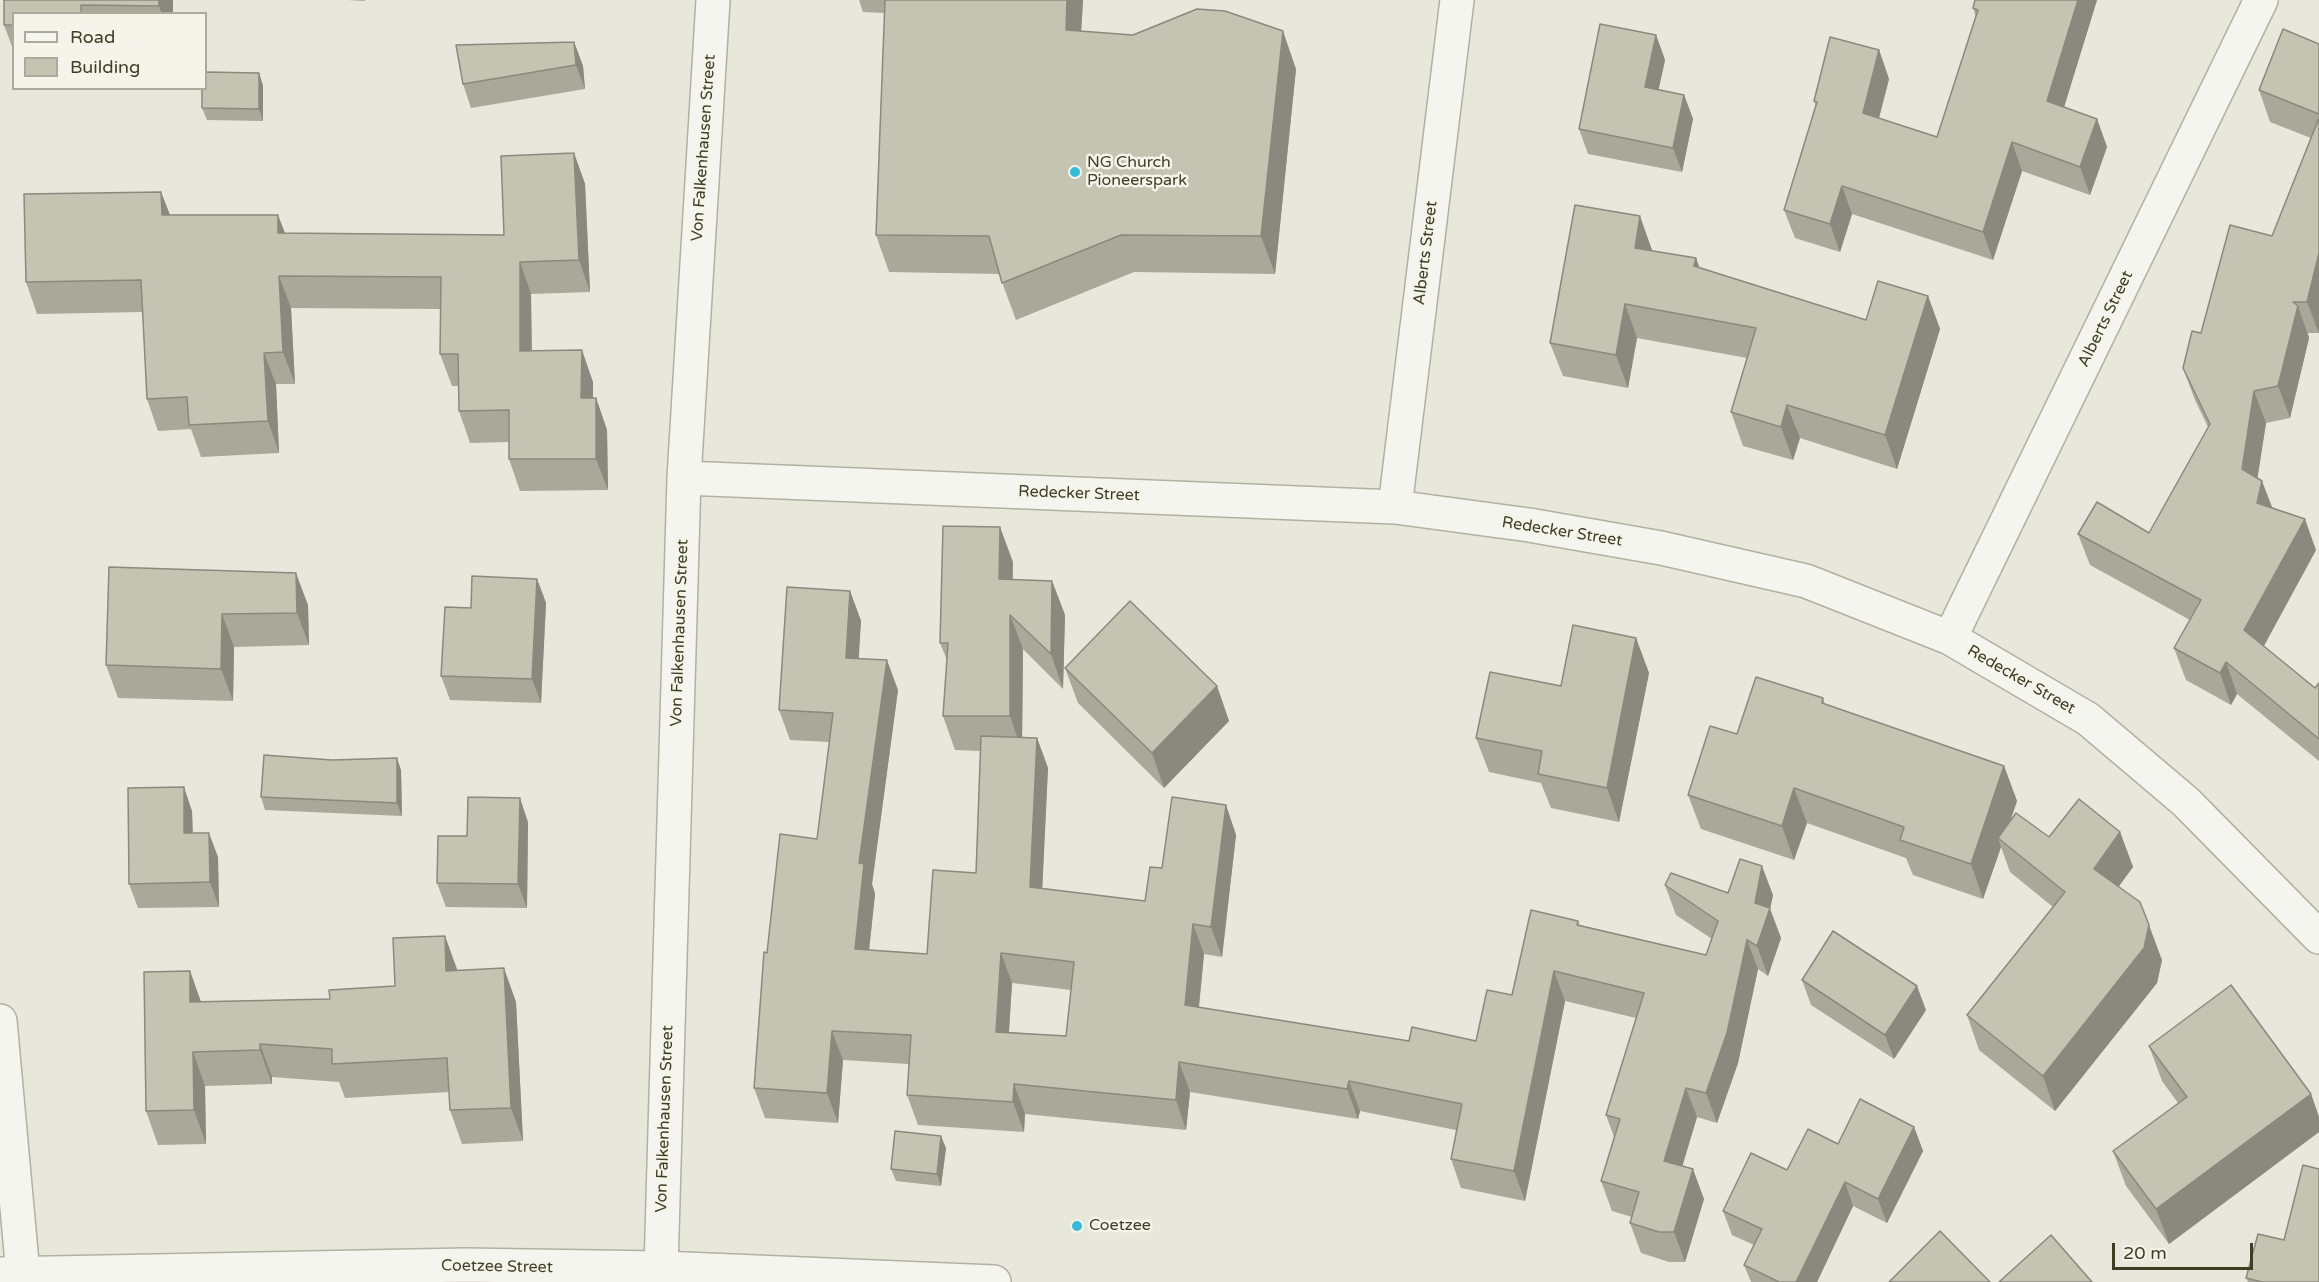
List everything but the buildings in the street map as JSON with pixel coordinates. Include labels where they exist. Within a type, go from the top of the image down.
[{"type":"street","name":"Von Falkenhausen Street","points":[[661,1268],[684,478],[713,0]]},
{"type":"street","name":"Alberts Street","points":[[1395,507],[1457,0]]},
{"type":"street","name":"Alberts Street","points":[[1950,638],[2261,0]]},
{"type":"street","name":"Redecker Street","points":[[684,478],[1395,507],[1529,525],[1661,548],[1806,581],[1950,638],[2088,719],[2186,802],[2319,936]]},
{"type":"street","points":[[0,1021],[12,1274]]},
{"type":"street","name":"Coetzee Street","points":[[12,1274],[465,1265],[661,1268],[994,1282]]},
{"type":"place","name":"NG Church Pioneerspark","points":[[1075,172]]},
{"type":"place","name":"Coetzee","points":[[1077,1226]]}]
